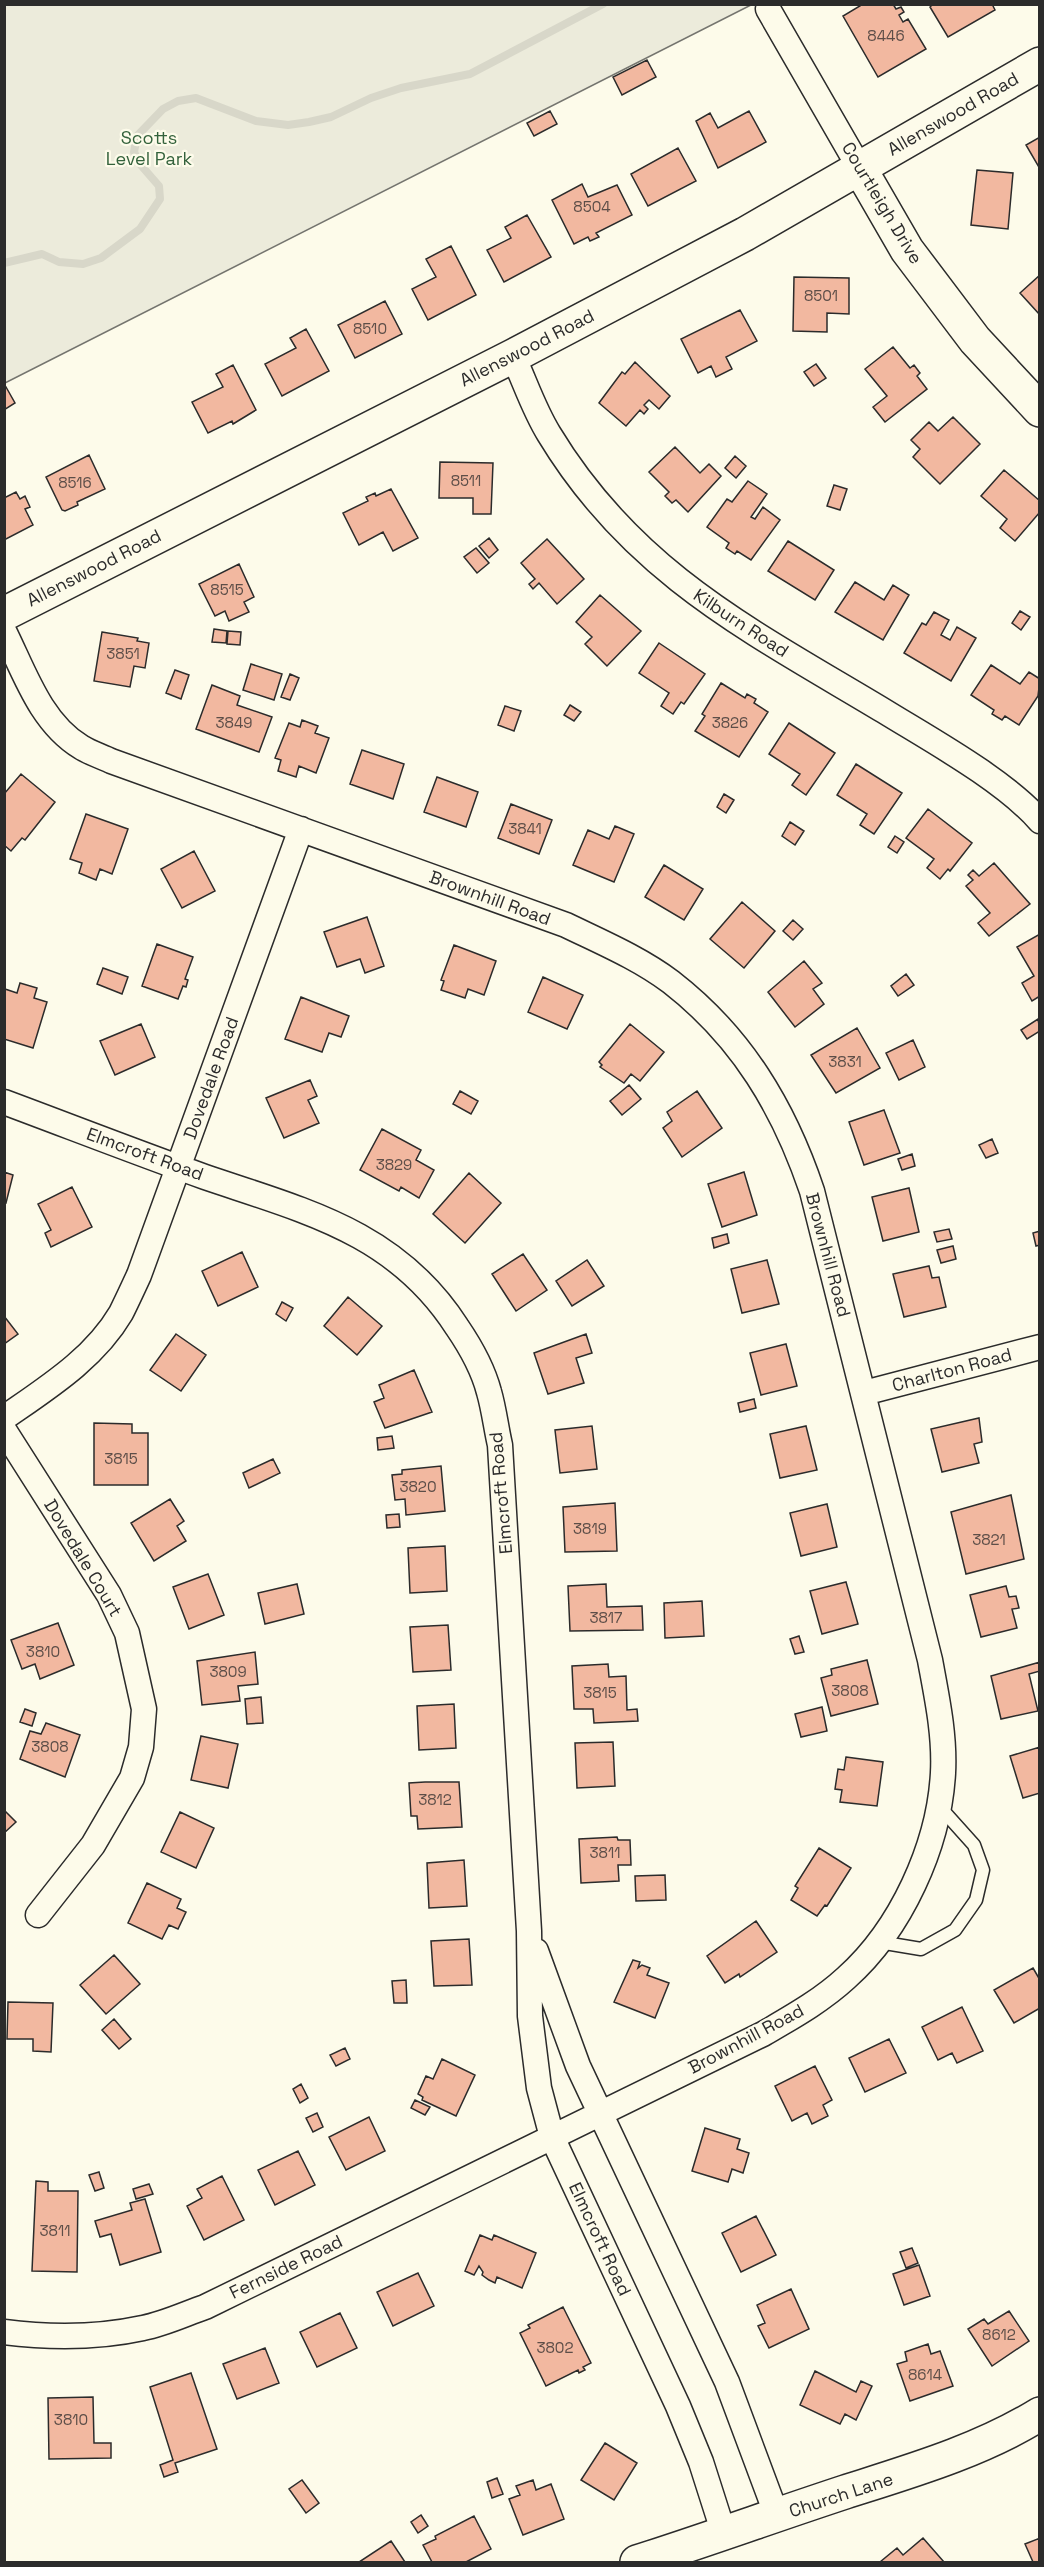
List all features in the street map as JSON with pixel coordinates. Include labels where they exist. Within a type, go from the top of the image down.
[{"type":"street","name":"Courtleigh Drive","points":[[768,9],[907,250],[975,340],[1040,410]]},
{"type":"street","name":"Allenswood Road","points":[[4,614],[513,356],[745,234],[1040,64]]},
{"type":"street","name":"Kilburn Road","points":[[513,356],[548,433],[579,478],[615,524],[661,568],[718,611],[927,737],[975,769],[1040,821]]},
{"type":"street","name":"Brownhill Road","points":[[4,631],[39,703],[57,728],[80,747],[111,761],[566,925],[623,952],[670,982],[713,1021],[743,1056],[774,1100],[795,1143],[812,1191],[930,1660],[940,1718],[943,1772],[939,1806],[926,1852],[907,1896],[879,1942],[846,1978],[807,2008],[763,2034],[552,2137]]},
{"type":"street","name":"Dovedale Road","points":[[4,1418],[58,1381],[92,1351],[120,1314],[139,1275],[301,829]]},
{"type":"street","name":"Elmcroft Road","points":[[4,1102],[178,1167],[327,1219],[365,1238],[409,1269],[440,1300],[472,1352],[489,1390],[500,1445],[529,1931],[530,2016],[539,2088],[552,2137],[678,2406],[701,2462],[724,2534]]},
{"type":"street","name":"Charlton Road","points":[[864,1393],[1040,1347]]},
{"type":"street","name":"Dovedale Court","points":[[4,1430],[113,1605],[127,1633],[144,1709],[141,1748],[132,1778],[93,1845],[38,1915]]},
{"type":"street","name":"Elmcroft Road","points":[[529,1931],[559,2019],[600,2112],[723,2371],[777,2516]]},
{"type":"street","name":"Fernside Road","points":[[4,2332],[38,2337],[90,2336],[155,2324],[205,2307],[552,2137]]},
{"type":"street","name":"Church Lane","points":[[637,2562],[898,2477],[974,2446],[1040,2414]]},
{"type":"lane","points":[[879,1942],[921,1949],[955,1930],[976,1900],[983,1870],[974,1845],[939,1806]]},
{"type":"green space","name":"Scotts Level Park","points":[[5,4],[751,4],[751,5],[5,383]]},
{"type":"building","points":[[863,4],[893,4],[896,9],[901,7],[904,12],[899,15],[903,22],[908,19],[926,49],[878,77],[843,16]]},
{"type":"building","points":[[933,4],[992,4],[995,10],[948,37],[930,7]]},
{"type":"building","points":[[647,60],[656,77],[622,95],[613,77]]},
{"type":"building","points":[[550,111],[557,124],[534,136],[527,123]]},
{"type":"building","points":[[749,111],[766,142],[718,168],[696,121],[710,113],[718,128]]},
{"type":"building","points":[[1040,137],[1040,169],[1026,145]]},
{"type":"building","points":[[678,148],[696,181],[648,206],[631,174]]},
{"type":"building","points":[[977,170],[1013,173],[1008,229],[971,225]]},
{"type":"building","points":[[582,184],[588,197],[617,185],[632,215],[596,233],[599,237],[590,241],[588,237],[574,244],[552,200]]},
{"type":"building","points":[[527,215],[551,257],[504,282],[487,250],[511,238],[505,227]]},
{"type":"building","points":[[451,246],[476,295],[428,320],[412,289],[436,277],[426,259]]},
{"type":"building","points":[[1040,275],[1040,315],[1020,293]]},
{"type":"building","points":[[794,277],[849,278],[849,314],[827,313],[827,332],[793,331]]},
{"type":"building","points":[[385,301],[402,334],[355,358],[338,325]]},
{"type":"building","points":[[740,310],[757,341],[726,357],[732,369],[716,377],[711,366],[698,373],[681,339]]},
{"type":"building","points":[[306,329],[329,371],[282,396],[265,364],[296,348],[290,338]]},
{"type":"building","points":[[893,347],[910,368],[914,365],[920,373],[917,376],[927,389],[885,422],[873,407],[887,396],[865,369]]},
{"type":"building","points":[[635,362],[670,396],[659,409],[649,400],[644,405],[648,409],[644,414],[640,410],[626,426],[599,403],[622,372],[625,374]]},
{"type":"building","points":[[816,364],[826,378],[814,386],[804,372]]},
{"type":"building","points":[[233,365],[256,410],[233,424],[232,421],[208,433],[192,402],[223,387],[216,374]]},
{"type":"building","points":[[6,387],[15,403],[4,410],[4,388]]},
{"type":"building","points":[[953,417],[980,444],[940,484],[913,457],[920,449],[911,440],[929,422],[938,431]]},
{"type":"building","points":[[675,447],[700,473],[709,464],[721,476],[688,512],[676,500],[672,503],[665,496],[669,492],[649,472]]},
{"type":"building","points":[[89,455],[105,489],[77,502],[78,505],[65,511],[62,510],[46,477]]},
{"type":"building","points":[[735,456],[746,466],[736,478],[725,468]]},
{"type":"building","points":[[440,462],[493,463],[491,514],[473,514],[473,498],[439,498]]},
{"type":"building","points":[[1004,470],[1040,501],[1040,512],[1015,541],[1000,528],[1007,519],[981,496]]},
{"type":"building","points":[[748,481],[767,494],[751,517],[755,519],[763,507],[780,520],[751,560],[737,551],[735,554],[726,548],[729,543],[707,527],[727,499],[732,502]]},
{"type":"building","points":[[834,485],[847,489],[840,510],[827,506]]},
{"type":"building","points":[[391,489],[418,538],[393,551],[383,532],[359,545],[343,513],[368,501],[366,497],[375,493],[376,496]]},
{"type":"building","points":[[16,492],[20,499],[25,496],[30,507],[25,509],[33,525],[4,540],[4,498]]},
{"type":"building","points":[[489,538],[498,550],[489,558],[479,546]]},
{"type":"building","points":[[547,539],[584,579],[557,604],[539,583],[533,589],[529,584],[535,579],[521,563]]},
{"type":"building","points":[[788,541],[834,570],[815,600],[768,571]]},
{"type":"building","points":[[476,548],[489,563],[477,573],[464,557]]},
{"type":"building","points":[[239,564],[254,597],[244,602],[249,612],[229,621],[225,611],[215,616],[199,584]]},
{"type":"building","points":[[855,582],[884,600],[893,585],[909,595],[883,640],[835,612]]},
{"type":"building","points":[[600,595],[641,631],[607,666],[585,644],[592,637],[576,622]]},
{"type":"building","points":[[1020,611],[1030,617],[1021,630],[1012,623]]},
{"type":"building","points":[[934,612],[949,620],[941,635],[950,640],[957,627],[976,638],[951,681],[904,653],[922,623],[926,625]]},
{"type":"building","points":[[214,629],[227,631],[226,643],[212,642]]},
{"type":"building","points":[[228,631],[241,632],[240,645],[227,644]]},
{"type":"building","points":[[102,632],[138,638],[137,641],[149,643],[145,668],[134,666],[130,687],[94,681]]},
{"type":"building","points":[[659,643],[705,674],[684,704],[681,702],[673,714],[661,706],[669,693],[639,673]]},
{"type":"building","points":[[251,664],[282,674],[274,700],[243,690]]},
{"type":"building","points":[[991,665],[1020,684],[1029,672],[1040,679],[1038,696],[1019,725],[1005,716],[1002,720],[992,714],[994,710],[971,695]]},
{"type":"building","points":[[175,670],[189,675],[181,699],[166,693]]},
{"type":"building","points":[[290,674],[299,678],[290,700],[281,697]]},
{"type":"building","points":[[721,683],[745,698],[747,694],[756,699],[754,703],[768,712],[739,757],[695,731],[705,716],[702,714]]},
{"type":"building","points":[[212,685],[240,696],[237,705],[272,717],[259,752],[196,729]]},
{"type":"building","points":[[570,705],[581,712],[574,721],[564,715]]},
{"type":"building","points":[[505,706],[521,711],[514,731],[498,725]]},
{"type":"building","points":[[302,720],[318,726],[315,733],[329,738],[316,773],[299,766],[296,777],[278,771],[281,760],[275,758],[289,723],[300,727]]},
{"type":"building","points":[[789,723],[835,753],[806,795],[792,785],[800,774],[769,754]]},
{"type":"building","points":[[362,750],[404,764],[393,799],[350,784]]},
{"type":"building","points":[[856,764],[902,793],[874,834],[860,825],[867,814],[837,795]]},
{"type":"building","points":[[21,774],[55,802],[25,840],[22,838],[11,851],[4,845],[4,794]]},
{"type":"building","points":[[437,777],[478,792],[466,827],[424,812]]},
{"type":"building","points":[[724,794],[734,800],[726,813],[717,807]]},
{"type":"building","points":[[511,804],[552,820],[539,854],[498,838]]},
{"type":"building","points":[[928,809],[972,843],[950,871],[948,869],[940,879],[927,868],[934,859],[906,838]]},
{"type":"building","points":[[86,814],[128,829],[112,874],[100,869],[96,880],[79,873],[82,863],[70,859]]},
{"type":"building","points":[[790,822],[804,831],[795,845],[782,836]]},
{"type":"building","points":[[615,826],[634,834],[614,882],[573,865],[588,830],[609,839]]},
{"type":"building","points":[[895,836],[904,842],[897,853],[888,847]]},
{"type":"building","points":[[194,851],[215,891],[182,908],[161,869]]},
{"type":"building","points":[[994,863],[1030,904],[989,936],[978,923],[990,913],[966,886],[973,880],[968,875],[973,870],[979,876]]},
{"type":"building","points":[[664,865],[703,889],[684,920],[645,897]]},
{"type":"building","points":[[742,902],[775,931],[744,968],[710,939]]},
{"type":"building","points":[[367,917],[384,966],[365,973],[360,959],[337,967],[324,932]]},
{"type":"building","points":[[793,920],[803,929],[793,940],[783,931]]},
{"type":"building","points":[[1040,934],[1040,996],[1032,1001],[1022,983],[1034,976],[1017,947]]},
{"type":"building","points":[[157,944],[193,957],[185,979],[188,980],[186,987],[183,986],[178,999],[142,986]]},
{"type":"building","points":[[454,945],[496,961],[484,995],[468,989],[465,998],[441,990],[444,981],[441,980]]},
{"type":"building","points":[[804,961],[822,983],[813,989],[824,1004],[795,1027],[768,992]]},
{"type":"building","points":[[103,968],[128,977],[122,994],[97,984]]},
{"type":"building","points":[[906,974],[914,985],[898,996],[891,986]]},
{"type":"building","points":[[543,977],[583,995],[567,1029],[528,1012]]},
{"type":"building","points":[[20,983],[37,988],[34,998],[47,1002],[33,1048],[4,1039],[4,992],[5,989],[17,993]]},
{"type":"building","points":[[301,997],[349,1016],[341,1037],[329,1033],[322,1052],[285,1039]]},
{"type":"building","points":[[1038,1019],[1040,1031],[1027,1039],[1021,1030]]},
{"type":"building","points":[[141,1024],[155,1057],[115,1075],[100,1041]]},
{"type":"building","points":[[630,1024],[664,1052],[640,1081],[631,1074],[624,1083],[600,1067],[602,1065],[599,1062]]},
{"type":"building","points":[[857,1028],[880,1068],[836,1093],[811,1055]]},
{"type":"building","points":[[913,1040],[925,1067],[899,1080],[886,1053]]},
{"type":"building","points":[[310,1080],[317,1096],[308,1100],[319,1123],[284,1138],[266,1098]]},
{"type":"building","points":[[629,1085],[641,1099],[622,1115],[610,1101]]},
{"type":"building","points":[[460,1091],[478,1101],[471,1114],[453,1104]]},
{"type":"building","points":[[697,1091],[722,1128],[682,1157],[663,1128],[672,1121],[667,1112]]},
{"type":"building","points":[[884,1110],[900,1153],[864,1165],[849,1122]]},
{"type":"building","points":[[382,1129],[421,1150],[416,1160],[434,1170],[419,1198],[401,1187],[399,1191],[360,1170]]},
{"type":"building","points":[[992,1139],[998,1153],[986,1158],[979,1145]]},
{"type":"building","points":[[912,1154],[915,1166],[902,1170],[898,1159]]},
{"type":"building","points":[[4,1172],[13,1175],[6,1203],[4,1202]]},
{"type":"building","points":[[744,1172],[757,1215],[722,1227],[708,1184]]},
{"type":"building","points":[[469,1173],[501,1203],[465,1243],[433,1214]]},
{"type":"building","points":[[72,1187],[92,1227],[51,1247],[45,1233],[51,1230],[38,1204]]},
{"type":"building","points":[[909,1188],[919,1232],[883,1241],[872,1197]]},
{"type":"building","points":[[949,1229],[952,1239],[937,1242],[934,1232]]},
{"type":"building","points":[[1040,1231],[1040,1245],[1036,1246],[1033,1233]]},
{"type":"building","points":[[727,1234],[729,1243],[714,1248],[712,1238]]},
{"type":"building","points":[[953,1246],[956,1259],[941,1263],[937,1250]]},
{"type":"building","points":[[242,1252],[258,1287],[218,1306],[202,1271]]},
{"type":"building","points":[[523,1254],[547,1290],[516,1311],[492,1274]]},
{"type":"building","points":[[587,1260],[604,1286],[572,1306],[556,1281]]},
{"type":"building","points":[[767,1260],[779,1304],[742,1313],[731,1269]]},
{"type":"building","points":[[929,1266],[932,1278],[939,1277],[946,1307],[904,1317],[893,1274]]},
{"type":"building","points":[[348,1297],[382,1326],[357,1355],[324,1326]]},
{"type":"building","points":[[282,1302],[293,1308],[286,1321],[276,1314]]},
{"type":"building","points":[[4,1316],[18,1334],[4,1344]]},
{"type":"building","points":[[176,1334],[206,1355],[181,1391],[150,1370]]},
{"type":"building","points":[[586,1334],[592,1353],[576,1358],[584,1383],[548,1394],[534,1353]]},
{"type":"building","points":[[786,1344],[797,1386],[761,1395],[750,1353]]},
{"type":"building","points":[[414,1370],[432,1412],[385,1428],[374,1402],[384,1398],[379,1385]]},
{"type":"building","points":[[754,1399],[756,1408],[740,1412],[738,1403]]},
{"type":"building","points":[[979,1418],[982,1442],[974,1444],[979,1463],[942,1472],[931,1429]]},
{"type":"building","points":[[94,1423],[132,1424],[132,1433],[148,1433],[148,1485],[94,1485]]},
{"type":"building","points":[[592,1426],[597,1469],[560,1473],[555,1430]]},
{"type":"building","points":[[806,1426],[817,1470],[780,1478],[770,1434]]},
{"type":"building","points":[[392,1436],[394,1448],[378,1450],[377,1438]]},
{"type":"building","points":[[273,1459],[280,1473],[249,1488],[243,1473]]},
{"type":"building","points":[[441,1466],[445,1511],[406,1515],[405,1499],[395,1500],[392,1475],[402,1474],[402,1470]]},
{"type":"building","points":[[1011,1495],[1024,1559],[966,1574],[951,1512]]},
{"type":"building","points":[[170,1499],[184,1521],[177,1526],[186,1541],[154,1561],[131,1523]]},
{"type":"building","points":[[615,1503],[617,1551],[565,1552],[563,1507]]},
{"type":"building","points":[[827,1504],[837,1547],[801,1556],[790,1513]]},
{"type":"building","points":[[399,1514],[400,1527],[387,1528],[386,1515]]},
{"type":"building","points":[[445,1546],[447,1591],[410,1593],[408,1548]]},
{"type":"building","points":[[208,1574],[224,1615],[189,1629],[173,1587]]},
{"type":"building","points":[[846,1582],[858,1624],[822,1634],[810,1591]]},
{"type":"building","points":[[297,1584],[304,1614],[265,1624],[258,1593]]},
{"type":"building","points":[[606,1584],[607,1607],[642,1606],[643,1630],[570,1631],[568,1586]]},
{"type":"building","points":[[1006,1586],[1009,1597],[1016,1596],[1019,1608],[1012,1609],[1017,1628],[981,1637],[970,1595]]},
{"type":"building","points":[[702,1601],[704,1636],[665,1638],[664,1603]]},
{"type":"building","points":[[58,1623],[74,1665],[40,1679],[35,1664],[22,1669],[11,1640]]},
{"type":"building","points":[[448,1625],[451,1670],[413,1672],[410,1627]]},
{"type":"building","points":[[799,1636],[804,1652],[795,1654],[790,1639]]},
{"type":"building","points":[[255,1652],[258,1684],[238,1686],[240,1701],[202,1705],[197,1661]]},
{"type":"building","points":[[867,1660],[878,1704],[831,1716],[821,1678],[832,1675],[831,1669]]},
{"type":"building","points":[[1040,1662],[1040,1671],[1029,1674],[1038,1711],[1001,1719],[991,1676]]},
{"type":"building","points":[[608,1664],[609,1677],[626,1676],[627,1710],[637,1709],[638,1721],[594,1723],[593,1709],[574,1709],[572,1666]]},
{"type":"building","points":[[261,1697],[263,1723],[247,1724],[245,1699]]},
{"type":"building","points":[[454,1704],[456,1748],[419,1750],[417,1706]]},
{"type":"building","points":[[822,1707],[827,1731],[801,1737],[795,1714]]},
{"type":"building","points":[[25,1709],[36,1713],[32,1726],[20,1722]]},
{"type":"building","points":[[46,1723],[80,1735],[65,1777],[20,1759],[30,1731],[41,1734]]},
{"type":"building","points":[[201,1736],[238,1744],[228,1788],[191,1780]]},
{"type":"building","points":[[613,1742],[615,1786],[577,1788],[575,1743]]},
{"type":"building","points":[[1040,1747],[1040,1793],[1023,1798],[1010,1756]]},
{"type":"building","points":[[846,1757],[883,1762],[877,1806],[840,1802],[842,1790],[835,1789],[838,1769],[844,1770]]},
{"type":"building","points":[[459,1782],[462,1827],[418,1829],[417,1816],[411,1816],[409,1783]]},
{"type":"building","points":[[4,1810],[16,1822],[4,1833]]},
{"type":"building","points":[[180,1812],[214,1828],[196,1868],[161,1852]]},
{"type":"building","points":[[617,1837],[618,1840],[630,1840],[631,1865],[618,1865],[619,1881],[581,1883],[579,1839]]},
{"type":"building","points":[[819,1848],[851,1868],[827,1906],[825,1905],[817,1916],[791,1900],[798,1888],[795,1886]]},
{"type":"building","points":[[464,1860],[467,1906],[429,1908],[427,1863]]},
{"type":"building","points":[[665,1875],[666,1900],[636,1901],[635,1876]]},
{"type":"building","points":[[147,1883],[181,1899],[177,1908],[186,1912],[178,1929],[169,1925],[162,1939],[128,1923]]},
{"type":"building","points":[[756,1921],[777,1952],[740,1977],[739,1974],[725,1983],[707,1956]]},
{"type":"building","points":[[469,1939],[472,1985],[434,1986],[431,1941]]},
{"type":"building","points":[[114,1955],[140,1984],[106,2014],[80,1985]]},
{"type":"building","points":[[633,1960],[640,1962],[638,1968],[642,1965],[650,1968],[647,1975],[669,1983],[655,2018],[614,2002]]},
{"type":"building","points":[[1033,1968],[1040,1980],[1040,2008],[1014,2023],[994,1990]]},
{"type":"building","points":[[406,1980],[407,2003],[394,2003],[392,1981]]},
{"type":"building","points":[[8,2002],[53,2003],[51,2052],[33,2051],[33,2039],[7,2039]]},
{"type":"building","points":[[962,2007],[983,2051],[957,2063],[952,2053],[938,2060],[922,2027]]},
{"type":"building","points":[[114,2019],[131,2039],[119,2049],[102,2030]]},
{"type":"building","points":[[889,2039],[906,2073],[865,2092],[849,2058]]},
{"type":"building","points":[[345,2048],[350,2059],[336,2066],[330,2055]]},
{"type":"building","points":[[442,2059],[475,2075],[456,2116],[422,2100],[423,2097],[418,2094],[426,2076],[433,2079]]},
{"type":"building","points":[[815,2066],[832,2100],[823,2105],[828,2116],[812,2124],[807,2113],[792,2121],[775,2086]]},
{"type":"building","points":[[301,2084],[308,2098],[300,2103],[293,2089]]},
{"type":"building","points":[[415,2100],[430,2107],[425,2115],[411,2108]]},
{"type":"building","points":[[317,2113],[323,2127],[313,2132],[306,2118]]},
{"type":"building","points":[[369,2117],[385,2151],[346,2170],[329,2137]]},
{"type":"building","points":[[705,2128],[740,2139],[737,2149],[749,2153],[743,2173],[732,2169],[728,2182],[692,2171]]},
{"type":"building","points":[[298,2151],[315,2185],[275,2205],[258,2170]]},
{"type":"building","points":[[99,2172],[104,2188],[95,2191],[89,2175]]},
{"type":"building","points":[[222,2176],[244,2220],[204,2240],[187,2206],[202,2198],[197,2189]]},
{"type":"building","points":[[36,2181],[48,2182],[48,2191],[78,2191],[77,2272],[32,2271]]},
{"type":"building","points":[[149,2184],[153,2194],[136,2199],[133,2189]]},
{"type":"building","points":[[145,2199],[161,2252],[120,2265],[111,2234],[100,2237],[95,2221],[132,2210],[130,2203]]},
{"type":"building","points":[[756,2216],[776,2255],[741,2272],[722,2233]]},
{"type":"building","points":[[480,2235],[492,2240],[494,2235],[536,2253],[522,2288],[497,2277],[495,2283],[489,2280],[482,2275],[483,2272],[479,2266],[474,2275],[465,2271]]},
{"type":"building","points":[[912,2248],[918,2263],[906,2268],[900,2252]]},
{"type":"building","points":[[919,2265],[930,2296],[904,2305],[893,2274]]},
{"type":"building","points":[[418,2273],[434,2306],[393,2326],[377,2292]]},
{"type":"building","points":[[791,2289],[809,2329],[769,2348],[758,2326],[765,2323],[757,2305]]},
{"type":"building","points":[[563,2307],[591,2363],[583,2367],[585,2370],[579,2373],[578,2370],[546,2386],[520,2333],[530,2328],[528,2325]]},
{"type":"building","points":[[1009,2311],[1029,2341],[992,2366],[968,2329],[984,2319],[988,2324]]},
{"type":"building","points":[[340,2313],[357,2348],[317,2367],[300,2332]]},
{"type":"building","points":[[928,2344],[931,2354],[940,2351],[953,2386],[910,2401],[897,2364],[907,2361],[905,2352]]},
{"type":"building","points":[[265,2348],[279,2383],[237,2399],[223,2364]]},
{"type":"building","points":[[815,2371],[856,2392],[861,2381],[872,2386],[856,2420],[845,2414],[840,2424],[800,2405]]},
{"type":"building","points":[[191,2373],[217,2449],[175,2463],[178,2472],[164,2477],[160,2465],[173,2460],[150,2387]]},
{"type":"building","points":[[93,2397],[94,2443],[111,2443],[111,2458],[49,2459],[48,2398]]},
{"type":"building","points":[[605,2443],[637,2463],[614,2500],[581,2480]]},
{"type":"building","points":[[497,2478],[503,2494],[492,2498],[487,2482]]},
{"type":"building","points":[[302,2480],[319,2503],[306,2513],[289,2489]]},
{"type":"building","points":[[533,2480],[536,2490],[551,2484],[564,2519],[523,2535],[509,2499],[520,2495],[516,2486]]},
{"type":"building","points":[[421,2515],[428,2526],[418,2533],[411,2522]]},
{"type":"building","points":[[474,2516],[491,2549],[466,2562],[432,2562],[423,2545],[436,2539],[435,2536]]},
{"type":"building","points":[[923,2538],[944,2562],[880,2562],[897,2548],[903,2555]]},
{"type":"building","points":[[1040,2538],[1040,2562],[1033,2562],[1025,2544]]},
{"type":"building","points":[[391,2541],[405,2562],[359,2562]]},
{"type":"waterway","points":[[4,263],[42,254],[59,262],[83,264],[101,258],[140,229],[160,199],[159,186],[139,163],[134,152],[137,136],[163,109],[178,101],[196,98],[256,121],[288,125],[331,117],[371,98],[401,88],[470,74],[603,4]]}]
